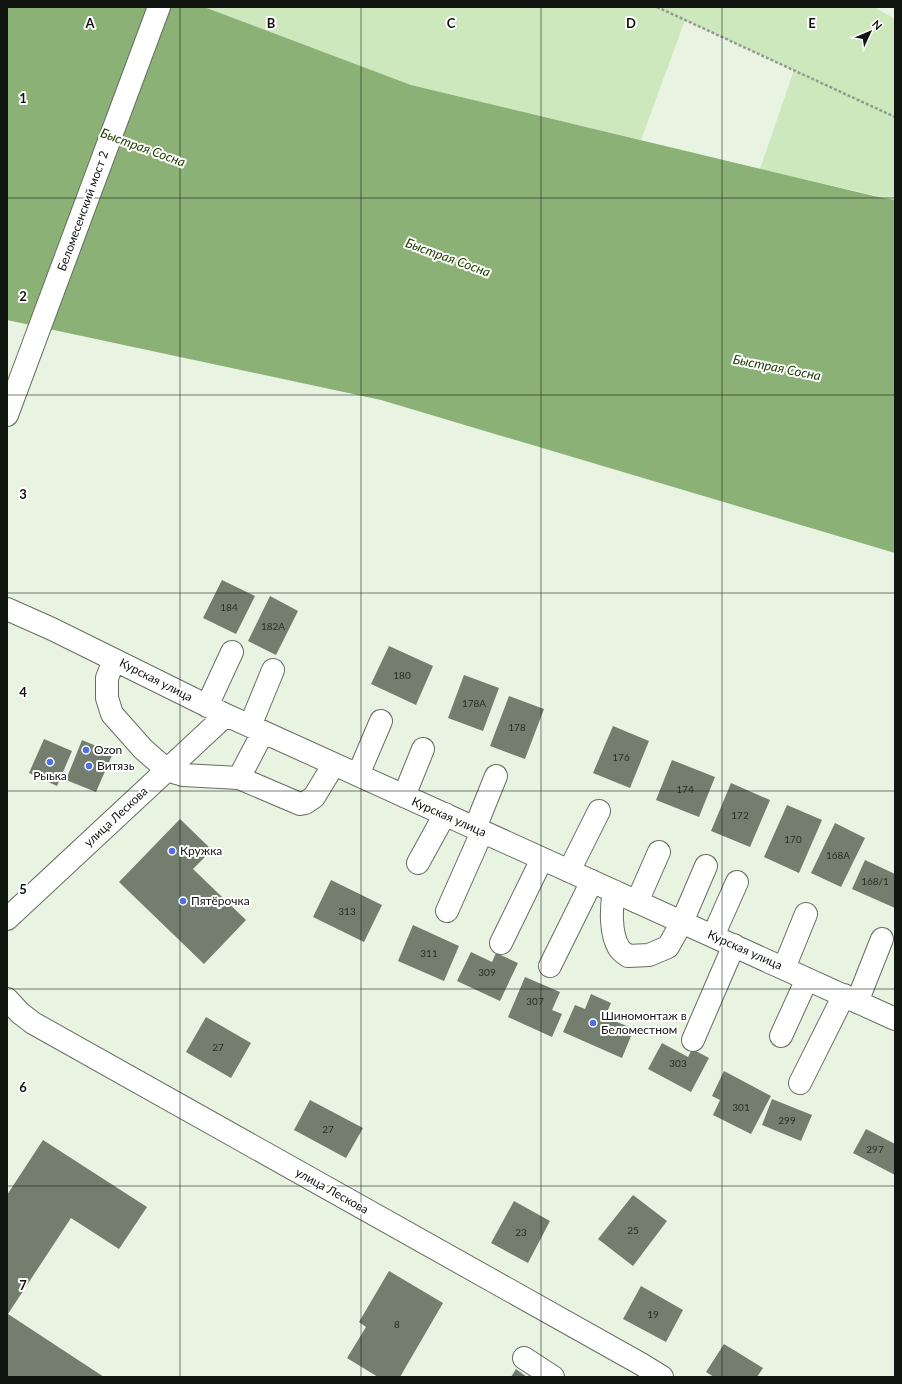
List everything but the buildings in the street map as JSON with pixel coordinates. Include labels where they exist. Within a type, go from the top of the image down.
[{"type":"street","name":"Беломесенский мост 2","points":[[7,416],[159,7]]},
{"type":"street","name":"Курская улица","points":[[7,609],[216,711],[895,1019]]},
{"type":"street","points":[[216,711],[232,652]]},
{"type":"street","points":[[114,660],[107,678],[107,698],[112,714],[143,749],[167,770],[183,775],[239,778],[300,804],[314,798],[334,764]]},
{"type":"street","points":[[239,778],[256,729],[273,670]]},
{"type":"street","name":"улица Лескова","points":[[7,919],[167,770],[216,711]]},
{"type":"street","points":[[358,775],[381,721]]},
{"type":"street","points":[[404,796],[423,749]]},
{"type":"street","points":[[447,911],[479,830],[496,776]]},
{"type":"street","points":[[569,871],[599,811]]},
{"type":"street","points":[[418,863],[445,814]]},
{"type":"street","points":[[637,902],[659,852]]},
{"type":"street","points":[[502,943],[542,859]]},
{"type":"street","points":[[614,891],[612,906],[614,938],[619,949],[628,956],[649,955],[668,947],[682,922],[706,866]]},
{"type":"street","points":[[550,966],[592,881]]},
{"type":"street","points":[[713,936],[737,882]]},
{"type":"street","points":[[784,968],[806,914]]},
{"type":"street","points":[[800,1083],[850,998],[882,939]]},
{"type":"street","points":[[693,1040],[734,946]]},
{"type":"street","points":[[781,1036],[807,979]]},
{"type":"street","name":"улица Лескова","points":[[7,999],[20,1013],[33,1023],[645,1370],[662,1377]]},
{"type":"street","points":[[524,1358],[553,1377]]},
{"type":"path","points":[[657,7],[895,117]]},
{"type":"shaded area","points":[[204,7],[874,7],[895,19],[895,200],[760,169],[794,70],[685,20],[641,140],[411,85]]},
{"type":"water","name":"Быстрая Сосна","points":[[7,7],[204,7],[411,85],[895,200],[895,553],[381,400],[7,320]]},
{"type":"place","name":"Ozon","points":[[86,750]]},
{"type":"place","name":"Рыька","points":[[50,762]]},
{"type":"place","name":"Витязь","points":[[89,766]]},
{"type":"place","name":"Кружка","points":[[172,851]]},
{"type":"place","name":"Пятёрочка","points":[[183,901]]},
{"type":"place","name":"Шиномонтаж в Беломестном","points":[[593,1023]]}]
